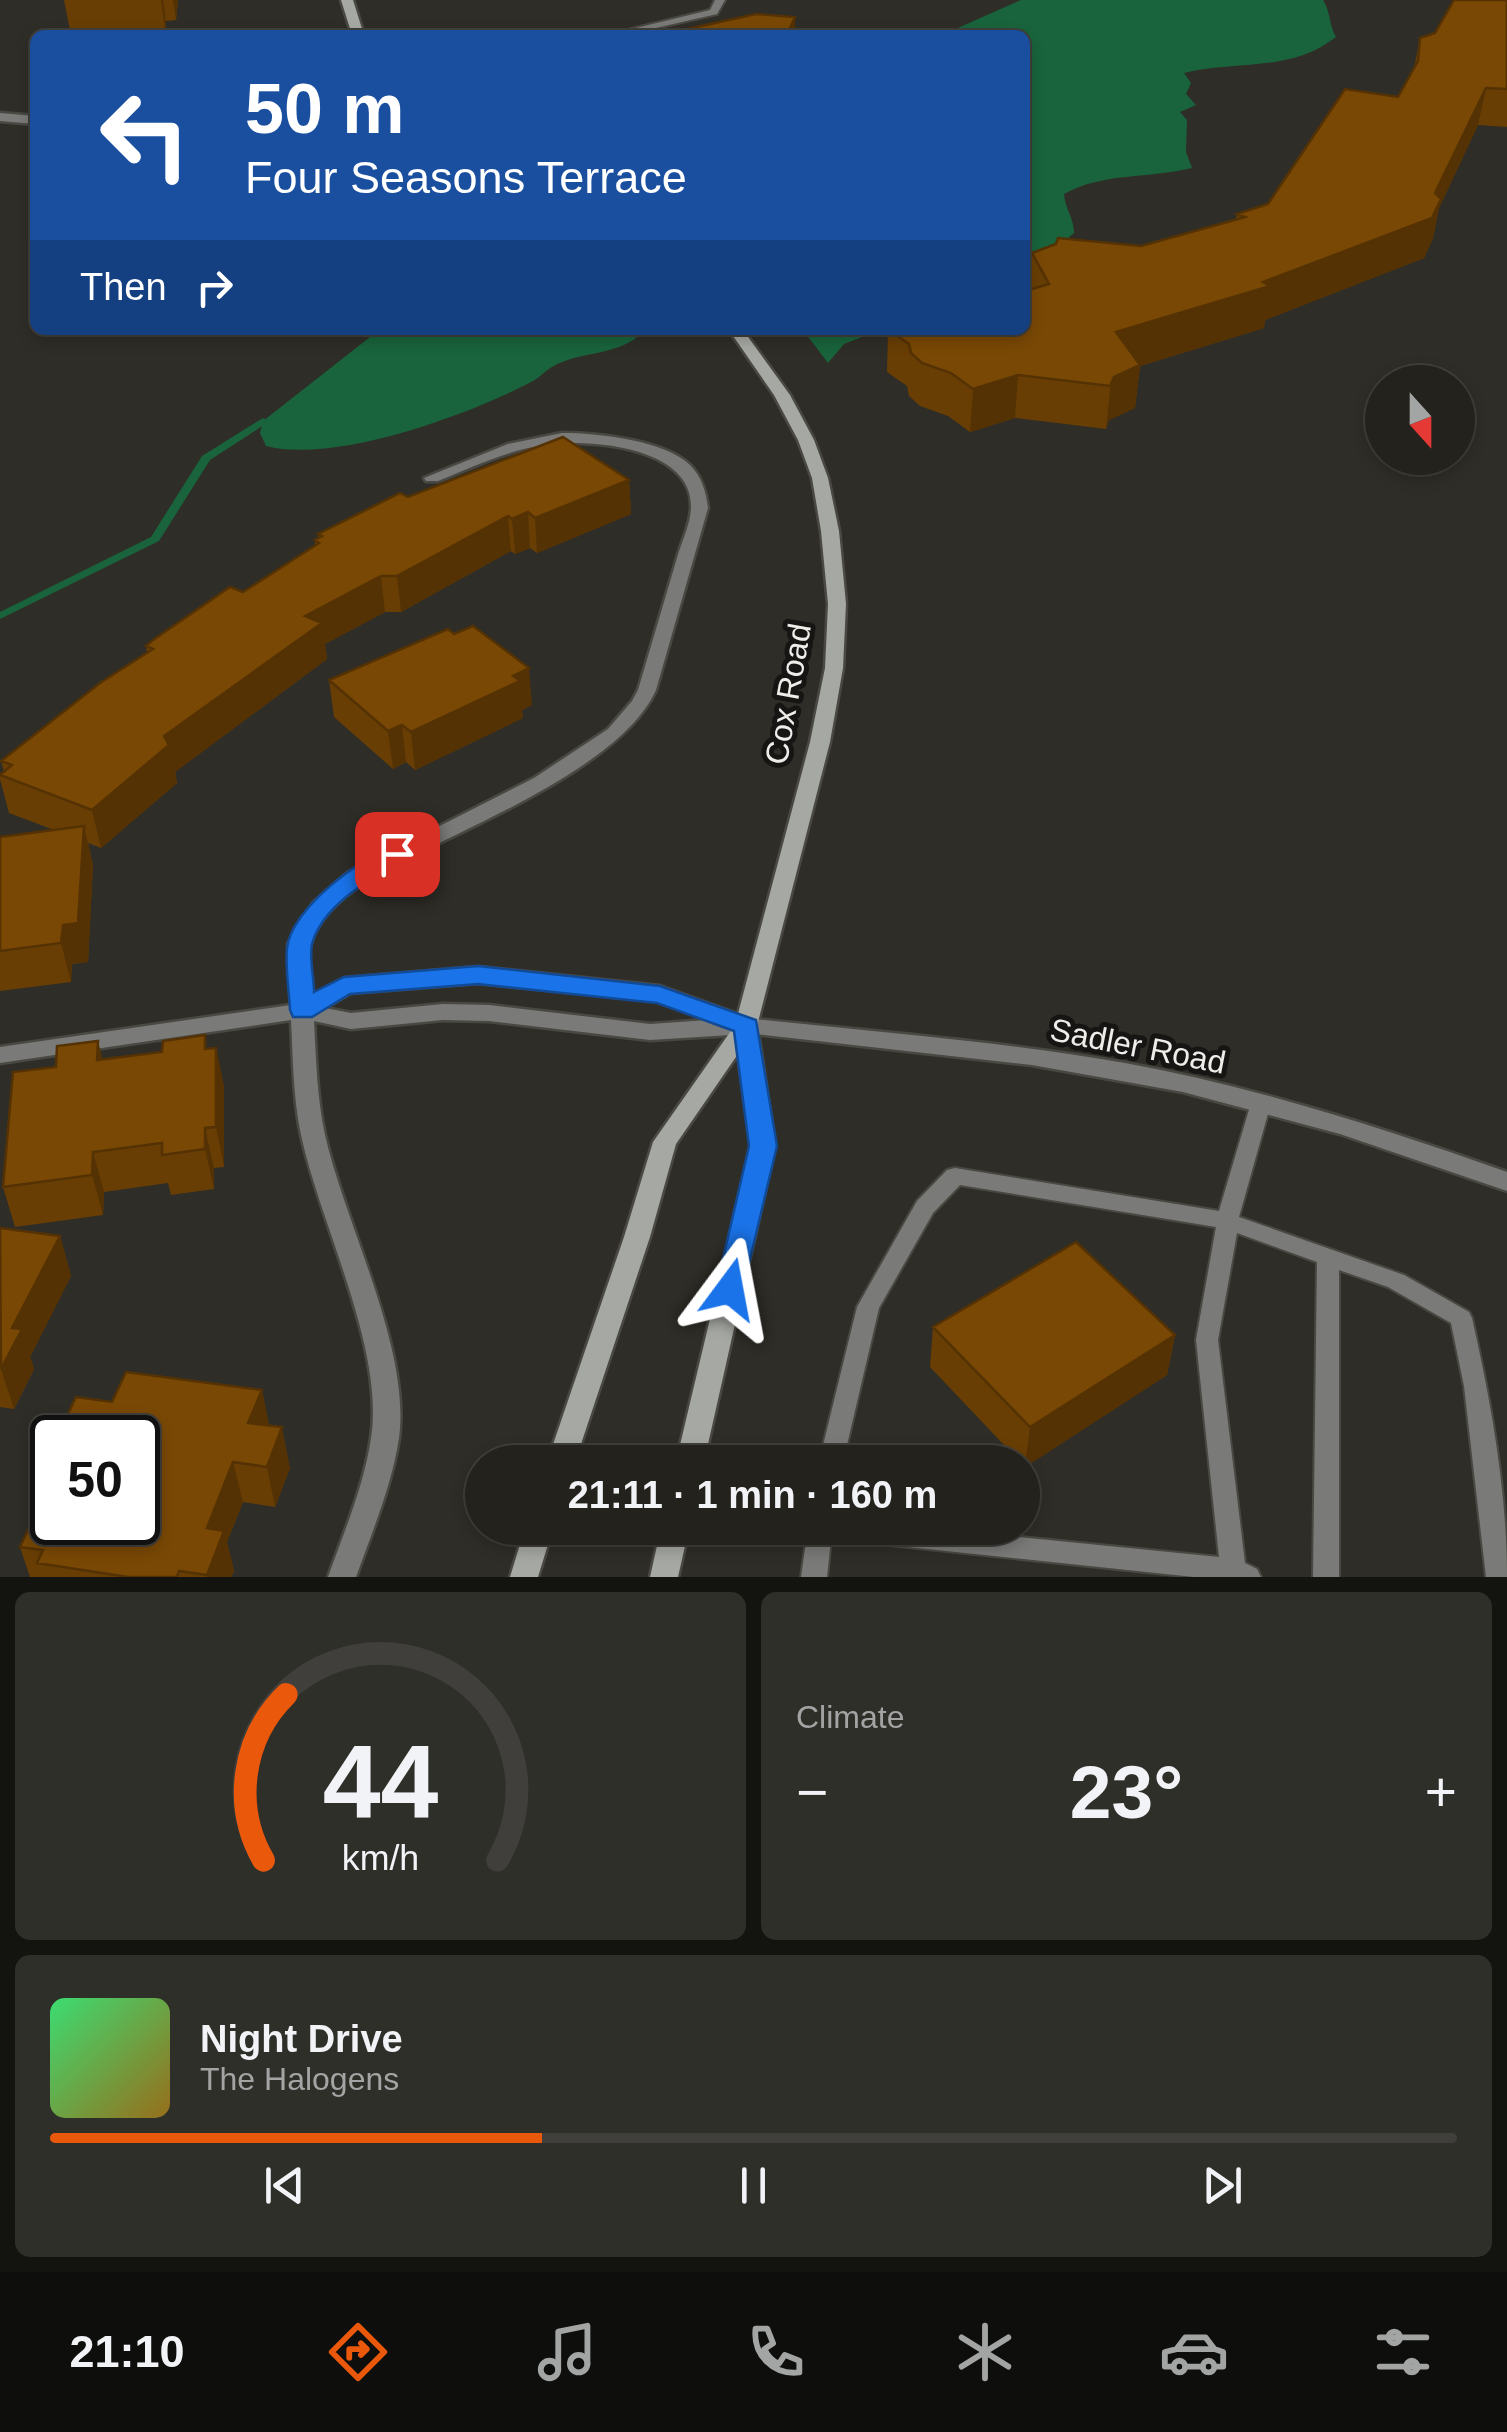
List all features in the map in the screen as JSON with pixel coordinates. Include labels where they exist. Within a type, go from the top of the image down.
[{"type":"main road","points":[[347,0],[356,30]]},
{"type":"main road","name":"Cox Road","points":[[567,1445],[637,1237],[664,1142],[746,1026],[820,742],[838,640],[834,568],[820,478],[806,440],[782,395],[740,335]]},
{"type":"main road","name":"Cox Road","points":[[694,1445],[763,1146],[746,1026]]},
{"type":"main road","points":[[524,1577],[534,1545]]},
{"type":"main road","points":[[664,1577],[671,1545]]},
{"type":"street","points":[[0,117],[30,120]]},
{"type":"street","points":[[342,1577],[366,1508],[384,1438],[386,1396],[378,1350],[313,1135],[305,1077],[300,944],[322,908],[356,877],[542,782],[614,733],[642,703],[700,508],[696,480],[685,468],[662,456],[592,436],[563,436],[517,444],[432,478]]},
{"type":"street","points":[[0,1054],[302,1010],[344,986],[478,975],[660,994],[746,1026]]},
{"type":"street","points":[[302,1010],[351,1022],[442,1012],[489,1013],[650,1032],[746,1026]]},
{"type":"street","name":"Sadler Road","points":[[746,1026],[1074,1063],[1260,1104],[1405,1144],[1507,1182]]},
{"type":"lane","points":[[634,30],[714,12],[720,0]]},
{"type":"lane","points":[[978,1545],[1239,1575],[1207,1340],[1227,1221],[1260,1104]]},
{"type":"lane","points":[[834,1445],[868,1308],[924,1207],[955,1176],[1227,1221],[1396,1281],[1461,1318],[1476,1386],[1498,1577]]},
{"type":"lane","points":[[1326,1577],[1328,1257]]},
{"type":"lane","points":[[814,1577],[818,1545]]},
{"type":"shaded area","points":[[1021,0],[1323,0],[1336,37],[1300,56],[1281,61],[1184,73],[1191,83],[1186,94],[1196,105],[1180,112],[1187,120],[1186,152],[1192,168],[1095,182],[1064,194],[1074,233],[1054,250],[1030,256],[1030,30],[953,30]]},
{"type":"shaded area","points":[[373,335],[639,335],[612,349],[563,362],[475,408],[364,442],[295,450],[266,446],[260,433],[263,421]]},
{"type":"shaded area","points":[[807,335],[867,335],[844,344],[828,363]]},
{"type":"building","points":[[1454,0],[1507,0],[1507,89],[1486,88],[1435,193],[1441,199],[1432,218],[1263,282],[1270,286],[1116,332],[1140,365],[1114,377],[1110,386],[1018,375],[973,389],[951,373],[922,363],[911,353],[909,344],[896,335],[1030,335],[1030,290],[1049,284],[1032,253],[1056,244],[1058,238],[1141,246],[1245,217],[1237,214],[1268,204],[1345,89],[1398,97],[1418,61],[1420,38],[1435,33]]},
{"type":"building","points":[[756,14],[795,17],[789,30],[683,30]]},
{"type":"building","points":[[563,437],[629,480],[535,518],[528,512],[512,519],[508,516],[397,576],[381,576],[305,616],[322,623],[164,736],[169,745],[92,810],[0,775],[12,765],[1,761],[100,683],[153,649],[146,646],[153,640],[230,587],[243,592],[319,543],[315,540],[322,536],[318,534],[400,493],[408,497]]},
{"type":"building","points":[[473,626],[529,668],[513,676],[520,681],[411,732],[402,725],[388,731],[329,680],[448,629],[454,634]]},
{"type":"building","points":[[84,826],[78,923],[63,925],[61,943],[0,951],[0,837]]},
{"type":"building","points":[[205,1035],[205,1049],[216,1048],[216,1127],[205,1128],[205,1149],[162,1155],[162,1143],[93,1152],[92,1175],[3,1187],[13,1072],[56,1067],[57,1046],[98,1041],[97,1060],[162,1052],[163,1041]]},
{"type":"building","points":[[0,1228],[60,1236],[12,1328],[22,1329],[1,1369]]},
{"type":"building","points":[[1076,1242],[1175,1335],[1030,1427],[933,1327]]},
{"type":"building","points":[[126,1372],[262,1390],[248,1423],[282,1427],[267,1467],[233,1462],[207,1528],[224,1531],[207,1575],[179,1571],[177,1577],[128,1577],[37,1563],[43,1550],[20,1547],[30,1526],[30,1545],[160,1545],[160,1415],[67,1415],[76,1397],[112,1402]]},
{"type":"waterway","points":[[0,616],[155,539],[206,458],[263,421]]},
{"type":"route","points":[[397,854],[356,877],[322,908],[310,927],[300,944],[302,1010],[344,986],[478,975],[660,994],[746,1026],[763,1146],[730,1289]]}]
